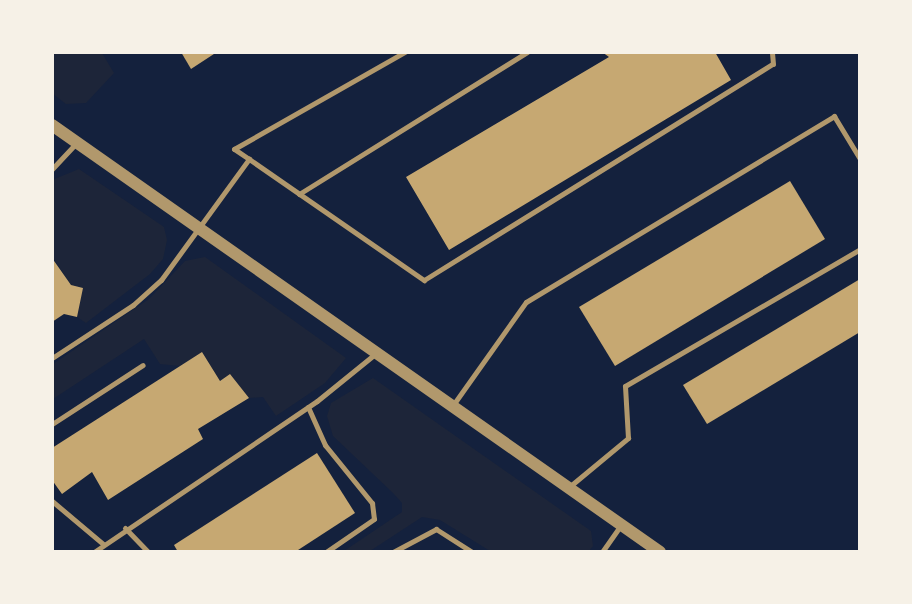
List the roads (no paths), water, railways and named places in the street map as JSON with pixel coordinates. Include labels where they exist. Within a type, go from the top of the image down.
[{"type":"street","points":[[52,125],[660,551]]},
{"type":"lane","points":[[405,52],[234,149],[424,280],[773,64],[772,52]]},
{"type":"lane","points":[[299,194],[527,52]]},
{"type":"lane","points":[[453,406],[526,302],[834,116],[859,159]]},
{"type":"lane","points":[[52,169],[77,142]]},
{"type":"lane","points":[[52,358],[133,305],[161,280],[249,159]]},
{"type":"lane","points":[[568,487],[628,438],[625,386],[859,249]]},
{"type":"lane","points":[[94,551],[308,407],[378,352]]},
{"type":"lane","points":[[52,424],[143,365]]},
{"type":"lane","points":[[308,407],[325,445],[372,503],[374,519],[326,551]]},
{"type":"lane","points":[[52,501],[103,544]]},
{"type":"lane","points":[[602,551],[621,525]]},
{"type":"lane","points":[[125,528],[148,551]]},
{"type":"lane","points":[[393,551],[436,529],[472,551]]}]
